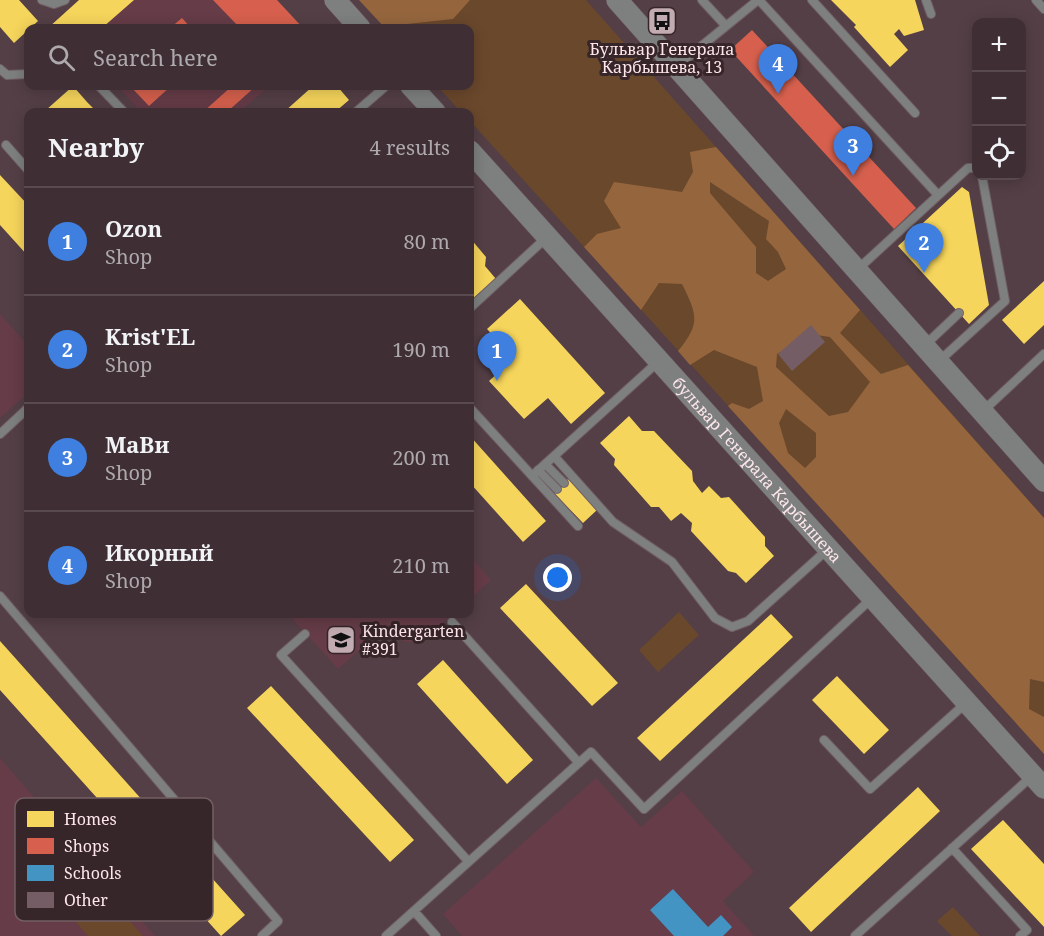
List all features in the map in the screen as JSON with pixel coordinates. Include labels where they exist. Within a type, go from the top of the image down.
[{"type":"street","points":[[335,0],[356,24]]},
{"type":"street","points":[[617,0],[1044,481]]},
{"type":"street","points":[[415,90],[431,108]]},
{"type":"street","name":"бульвар Генерала Карбышева","points":[[474,155],[1038,782]]},
{"type":"lane","points":[[42,0],[54,4],[65,0]]},
{"type":"lane","points":[[702,0],[726,26]]},
{"type":"lane","points":[[676,67],[758,0],[938,195]]},
{"type":"lane","points":[[812,0],[915,112]]},
{"type":"lane","points":[[926,0],[931,14]]},
{"type":"lane","points":[[1036,0],[1044,9]]},
{"type":"lane","points":[[0,69],[7,75],[24,74]]},
{"type":"lane","points":[[103,90],[120,108]]},
{"type":"lane","points":[[361,108],[382,90]]},
{"type":"lane","points":[[6,145],[24,165]]},
{"type":"lane","points":[[857,271],[968,168],[972,168]]},
{"type":"lane","points":[[938,362],[1005,301],[983,180]]},
{"type":"lane","points":[[474,304],[547,237]]},
{"type":"lane","points":[[924,346],[959,313]]},
{"type":"lane","points":[[982,411],[1044,354]]},
{"type":"lane","points":[[538,470],[659,361]]},
{"type":"lane","points":[[0,434],[24,412]]},
{"type":"lane","points":[[474,412],[538,470],[560,486]]},
{"type":"lane","points":[[554,456],[613,522],[672,562],[715,618],[732,627],[748,621],[828,549]]},
{"type":"lane","points":[[538,470],[578,526]]},
{"type":"lane","points":[[0,596],[173,798]]},
{"type":"lane","points":[[386,936],[591,752],[644,808],[873,598]]},
{"type":"lane","points":[[452,622],[579,763]]},
{"type":"lane","points":[[305,634],[281,656],[468,861]]},
{"type":"lane","points":[[824,740],[870,789],[966,702]]},
{"type":"lane","points":[[855,936],[952,848],[1038,782]]},
{"type":"lane","points":[[213,845],[278,921],[262,936]]},
{"type":"lane","points":[[952,848],[1027,930],[1020,936]]},
{"type":"lane","points":[[414,911],[436,936]]},
{"type":"shaded area","points":[[134,0],[277,0],[299,24],[107,24]]},
{"type":"shaded area","points":[[359,0],[586,0],[1044,518],[1044,754],[474,125],[474,108],[457,108],[441,90],[474,90],[474,24],[381,24]]},
{"type":"shaded area","points":[[359,0],[470,0],[453,19],[381,24]]},
{"type":"shaded area","points":[[121,90],[265,90],[244,108],[137,108]]},
{"type":"shaded area","points":[[716,147],[860,310],[840,333],[881,374],[908,365],[1044,518],[1044,682],[1030,679],[1029,709],[1044,717],[1044,754],[728,406],[732,403],[749,409],[763,401],[757,367],[714,350],[690,365],[678,351],[690,334],[694,319],[694,312],[682,284],[659,283],[641,310],[584,247],[597,234],[621,228],[604,201],[614,182],[682,192],[693,172],[690,152]],"holes":[[[710,182],[769,221],[766,239],[778,252],[786,269],[768,281],[756,273],[756,247],[710,193]],[[810,334],[830,337],[870,382],[848,412],[829,416],[776,367],[777,354]],[[786,409],[816,433],[816,457],[805,468],[788,453],[779,423]]]},
{"type":"shaded area","points":[[0,314],[24,341],[24,397],[0,418]]},
{"type":"shaded area","name":"Kindergarten #391","points":[[474,561],[491,580],[474,595]]},
{"type":"shaded area","points":[[679,612],[699,635],[658,672],[639,650]]},
{"type":"shaded area","name":"Kindergarten #391","points":[[292,618],[448,618],[418,644],[376,635],[338,669]]},
{"type":"shaded area","points":[[0,758],[35,798],[15,798],[15,921],[142,921],[155,936],[0,936]]},
{"type":"shaded area","points":[[596,778],[641,827],[682,791],[754,872],[723,901],[754,936],[462,936],[443,914]]},
{"type":"shaded area","points":[[953,907],[980,936],[952,936],[937,921]]},
{"type":"shaded area","points":[[75,921],[130,921],[143,936],[88,936]]},
{"type":"building: Homes","points":[[0,0],[19,0],[38,21],[35,24],[24,24],[24,34],[14,43],[0,27]]},
{"type":"building: Homes","points":[[79,0],[134,0],[107,24],[52,24]]},
{"type":"building: Homes","points":[[831,0],[915,0],[924,30],[904,36],[899,29],[894,34],[908,50],[890,67],[854,27],[856,25]]},
{"type":"building: Homes","points":[[68,90],[76,90],[93,108],[48,108]]},
{"type":"building: Homes","points":[[309,90],[340,90],[349,100],[340,108],[288,108]]},
{"type":"building: Homes","points":[[0,175],[24,201],[24,252],[0,225]]},
{"type":"building: Homes","points":[[962,187],[969,192],[989,305],[969,324],[898,246]]},
{"type":"building: Homes","points":[[474,243],[486,257],[485,266],[496,279],[474,298]]},
{"type":"building: Homes","points":[[1044,281],[1044,325],[1024,344],[1002,320]]},
{"type":"building: Homes","points":[[520,299],[605,393],[571,424],[548,398],[524,419],[489,381],[514,358],[487,329]]},
{"type":"building: Homes","points":[[629,416],[642,431],[654,431],[692,471],[693,481],[702,493],[709,486],[721,498],[729,497],[765,537],[765,546],[774,556],[746,583],[736,573],[728,571],[691,531],[692,523],[681,513],[671,521],[659,507],[651,507],[614,465],[615,459],[600,443]]},
{"type":"building: Homes","points":[[474,440],[546,521],[523,542],[474,487]]},
{"type":"building: Homes","points":[[568,479],[597,510],[583,523],[554,493]]},
{"type":"building: Homes","points":[[526,584],[618,683],[592,706],[500,608]]},
{"type":"building: Homes","points":[[771,614],[793,637],[660,761],[637,738]]},
{"type":"building: Homes","points":[[0,641],[140,798],[97,798],[0,690]]},
{"type":"building: Homes","points":[[443,660],[533,760],[507,784],[417,684]]},
{"type":"building: Homes","points":[[837,676],[889,730],[864,754],[812,700]]},
{"type":"building: Homes","points":[[271,686],[414,840],[390,862],[247,708]]},
{"type":"building: Homes","points":[[918,787],[940,811],[811,932],[789,908]]},
{"type":"building: Homes","points":[[1003,820],[1044,864],[1044,927],[971,849]]},
{"type":"building: Homes","points":[[213,879],[245,915],[221,936],[208,921],[213,921]]},
{"type":"building: Shops","points":[[213,0],[277,0],[299,24],[236,24]]},
{"type":"building: Shops","points":[[182,18],[187,24],[175,24]]},
{"type":"building: Shops","points":[[752,30],[916,208],[894,229],[730,50]]},
{"type":"building: Shops","points":[[134,90],[167,90],[149,106]]},
{"type":"building: Shops","points":[[228,90],[252,90],[231,108],[207,108]]},
{"type":"building: Schools","points":[[673,889],[708,927],[721,915],[732,927],[723,936],[674,936],[650,910]]},
{"type":"building: Other","points":[[811,325],[825,342],[792,371],[778,354]]},
{"type":"place","name":"Бульвар Генерала Карбышева, 13","points":[[662,21]]},
{"type":"place","name":"Икорный","points":[[778,94]]},
{"type":"place","name":"МаВи","points":[[853,176]]},
{"type":"place","name":"Krist'EL","points":[[924,273]]},
{"type":"place","name":"Ozon","points":[[497,381]]},
{"type":"place","name":"Kindergarten #391","points":[[341,640]]}]
